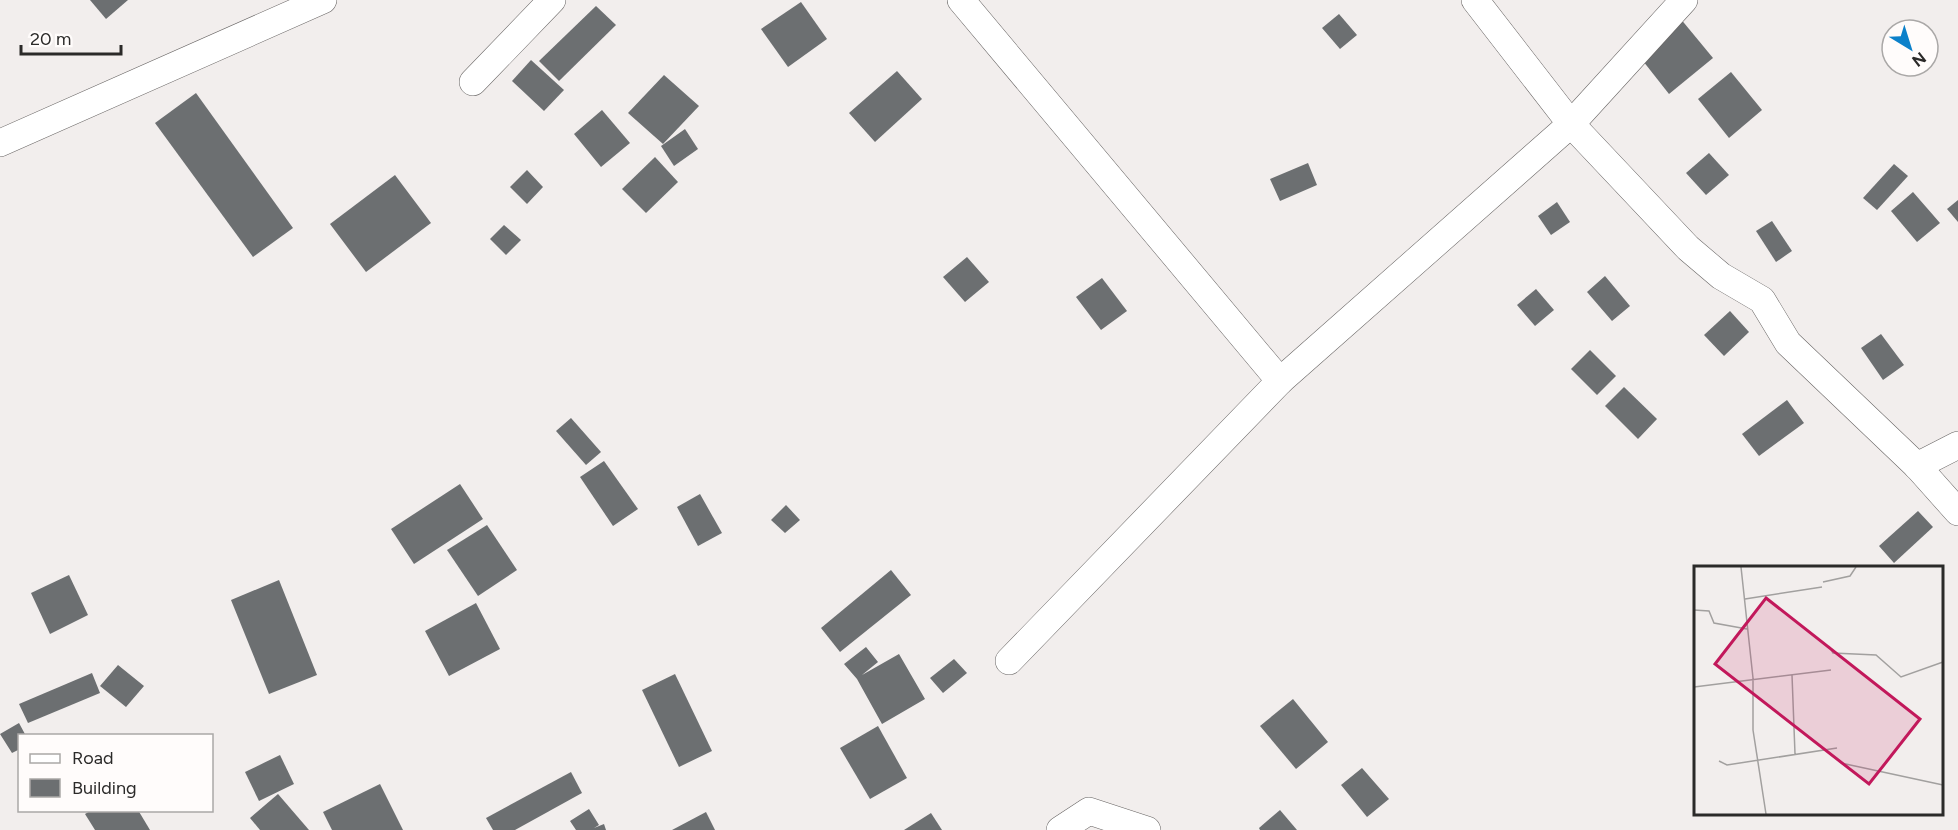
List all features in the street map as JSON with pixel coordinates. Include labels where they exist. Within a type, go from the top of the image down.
[{"type":"street","points":[[0,143],[323,0]]},
{"type":"street","points":[[473,82],[552,0]]},
{"type":"street","points":[[962,0],[1280,381]]},
{"type":"street","points":[[1475,0],[1571,124],[1688,248],[1721,276],[1762,300],[1788,343],[1917,466],[1958,512]]},
{"type":"street","points":[[1009,660],[1280,381],[1571,124],[1684,0]]},
{"type":"street","points":[[1917,466],[1958,445]]},
{"type":"street","points":[[1060,830],[1089,811],[1147,830]]},
{"type":"building","points":[[90,0],[128,0],[106,19]]},
{"type":"building","points":[[801,2],[827,39],[788,67],[761,29]]},
{"type":"building","points":[[596,6],[616,25],[559,81],[539,61]]},
{"type":"building","points":[[1675,12],[1713,58],[1669,94],[1632,47]]},
{"type":"building","points":[[1339,14],[1357,35],[1340,49],[1322,28]]},
{"type":"building","points":[[531,60],[564,90],[544,111],[512,81]]},
{"type":"building","points":[[897,71],[922,99],[875,142],[849,113]]},
{"type":"building","points":[[1731,72],[1762,110],[1729,138],[1698,99]]},
{"type":"building","points":[[664,75],[699,106],[663,144],[628,113]]},
{"type":"building","points":[[196,93],[293,228],[253,257],[155,123]]},
{"type":"building","points":[[602,110],[630,143],[601,167],[574,134]]},
{"type":"building","points":[[685,129],[698,149],[674,166],[661,146]]},
{"type":"building","points":[[1709,153],[1729,175],[1706,195],[1686,173]]},
{"type":"building","points":[[655,157],[678,182],[646,213],[622,189]]},
{"type":"building","points":[[1308,163],[1317,185],[1280,201],[1270,179]]},
{"type":"building","points":[[1894,164],[1908,176],[1877,210],[1863,198]]},
{"type":"building","points":[[527,170],[543,187],[527,204],[510,187]]},
{"type":"building","points":[[395,175],[431,223],[366,272],[330,224]]},
{"type":"building","points":[[1913,192],[1940,223],[1917,242],[1891,211]]},
{"type":"building","points":[[1958,200],[1958,222],[1947,209]]},
{"type":"building","points":[[1557,202],[1570,222],[1551,235],[1538,216]]},
{"type":"building","points":[[1772,221],[1792,251],[1776,262],[1756,231]]},
{"type":"building","points":[[504,225],[521,240],[506,255],[490,239]]},
{"type":"building","points":[[967,257],[989,282],[965,302],[943,277]]},
{"type":"building","points":[[1605,276],[1630,306],[1612,321],[1587,292]]},
{"type":"building","points":[[1102,278],[1127,311],[1101,330],[1076,297]]},
{"type":"building","points":[[1536,289],[1554,310],[1535,326],[1517,305]]},
{"type":"building","points":[[1730,311],[1749,332],[1724,356],[1704,335]]},
{"type":"building","points":[[1881,334],[1904,365],[1883,380],[1861,348]]},
{"type":"building","points":[[1590,350],[1616,376],[1597,395],[1571,369]]},
{"type":"building","points":[[1624,387],[1657,419],[1638,439],[1605,406]]},
{"type":"building","points":[[1787,400],[1804,423],[1759,456],[1742,434]]},
{"type":"building","points":[[571,418],[601,452],[586,465],[556,431]]},
{"type":"building","points":[[604,461],[638,509],[613,526],[580,477]]},
{"type":"building","points":[[460,484],[483,519],[414,564],[391,529]]},
{"type":"building","points":[[700,494],[722,533],[698,546],[677,507]]},
{"type":"building","points":[[786,505],[800,520],[785,533],[771,520]]},
{"type":"building","points":[[1918,511],[1933,527],[1894,563],[1879,546]]},
{"type":"building","points":[[487,525],[517,570],[478,596],[447,550]]},
{"type":"building","points":[[891,570],[911,595],[840,652],[821,628]]},
{"type":"building","points":[[69,575],[88,615],[50,634],[31,593]]},
{"type":"building","points":[[279,580],[317,675],[269,694],[231,600]]},
{"type":"building","points":[[476,603],[500,649],[449,676],[425,631]]},
{"type":"building","points":[[866,647],[878,662],[862,675],[899,654],[925,699],[882,724],[857,679],[844,664]]},
{"type":"building","points":[[954,659],[967,673],[943,693],[930,678]]},
{"type":"building","points":[[118,665],[144,686],[126,707],[100,686]]},
{"type":"building","points":[[92,673],[100,693],[28,723],[19,704]]},
{"type":"building","points":[[675,674],[712,751],[679,767],[642,690]]},
{"type":"building","points":[[1293,699],[1328,742],[1296,769],[1260,726]]},
{"type":"building","points":[[19,723],[25,734],[18,734],[18,750],[12,753],[0,734]]},
{"type":"building","points":[[878,726],[907,778],[870,799],[840,748]]},
{"type":"building","points":[[280,755],[294,784],[259,801],[245,772]]},
{"type":"building","points":[[1362,768],[1389,799],[1367,817],[1341,785]]},
{"type":"building","points":[[571,772],[582,793],[515,830],[493,830],[486,818]]},
{"type":"building","points":[[380,784],[403,830],[332,830],[323,812]]},
{"type":"building","points":[[278,794],[309,830],[260,830],[250,818]]},
{"type":"building","points":[[589,809],[599,825],[594,828],[604,824],[606,830],[576,830],[570,821]]},
{"type":"building","points":[[1280,810],[1297,830],[1260,830],[1259,828]]},
{"type":"building","points":[[88,812],[139,812],[150,830],[95,830],[85,814]]},
{"type":"building","points":[[706,812],[715,830],[672,830]]},
{"type":"building","points":[[931,813],[942,830],[904,830]]}]
